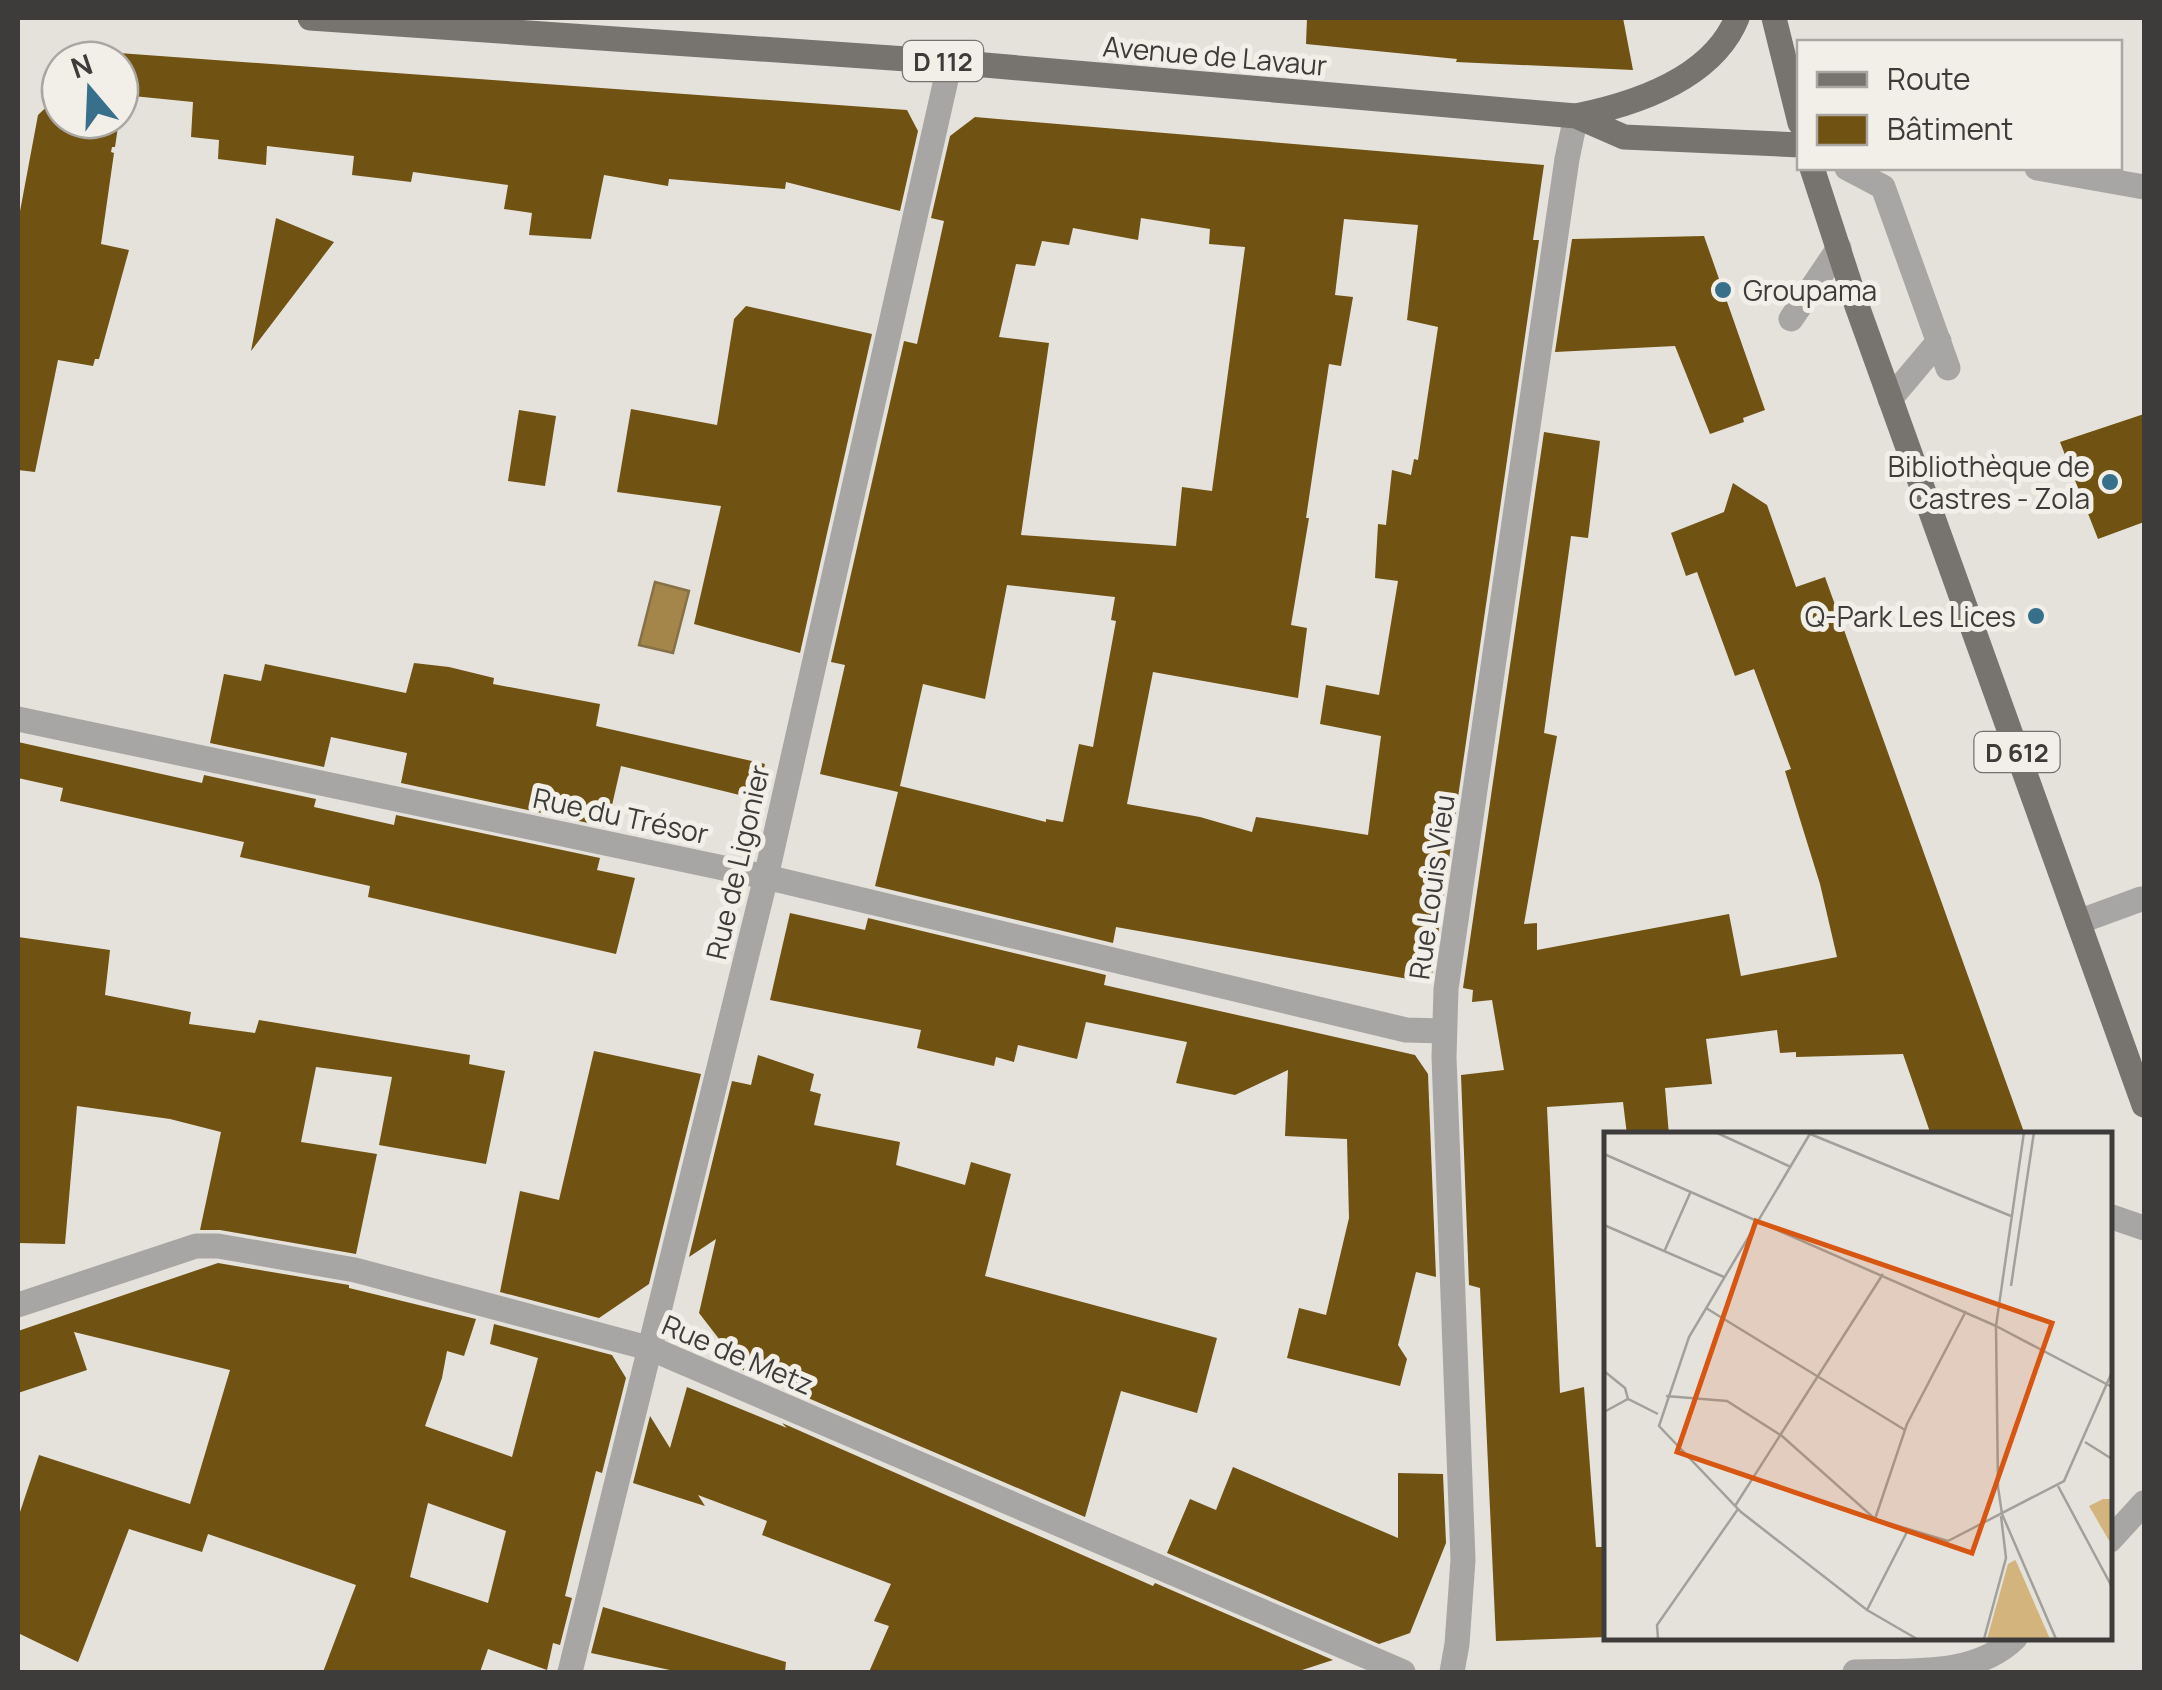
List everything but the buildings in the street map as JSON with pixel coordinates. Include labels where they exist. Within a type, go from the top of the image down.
[{"type":"main road","name":"Avenue de Lavaur","points":[[310,18],[950,62],[1576,116],[1641,98],[1693,70],[1716,50],[1736,18]]},
{"type":"main road","points":[[1774,18],[1797,111]]},
{"type":"main road","name":"Avenue de Lavaur","points":[[1576,116],[1624,137],[1797,145]]},
{"type":"main road","name":"D 612","points":[[1813,170],[1890,398],[2144,1104]]},
{"type":"street","name":"Rue de Ligonier","points":[[570,1672],[766,877],[950,62]]},
{"type":"street","name":"Rue Louis Vieu","points":[[1452,1672],[1464,1560],[1444,1032],[1446,989],[1576,116]]},
{"type":"street","points":[[1851,170],[1883,186],[1948,368]]},
{"type":"street","points":[[2048,170],[2144,188]]},
{"type":"street","points":[[1791,319],[1838,248]]},
{"type":"street","points":[[1890,398],[1939,342]]},
{"type":"street","name":"Rue du Trésor","points":[[18,719],[766,877],[1406,1030],[1444,1032]]},
{"type":"street","points":[[2078,922],[2141,899]]},
{"type":"street","points":[[2112,1217],[2144,1228]]},
{"type":"street","name":"Rue de Metz","points":[[18,1305],[173,1252],[218,1246],[356,1270],[652,1348],[1404,1672]]},
{"type":"street","points":[[2112,1538],[2144,1504]]},
{"type":"street","points":[[1856,1672],[1957,1667],[1994,1655],[2012,1640]]},
{"type":"shaded area","points":[[655,582],[689,591],[673,653],[639,645]]},
{"type":"place","name":"Groupama","points":[[1723,290]]},
{"type":"place","name":"Bibliothèque de Castres - Zola","points":[[2110,482]]},
{"type":"place","name":"Q-Park Les Lices","points":[[2036,616]]}]
